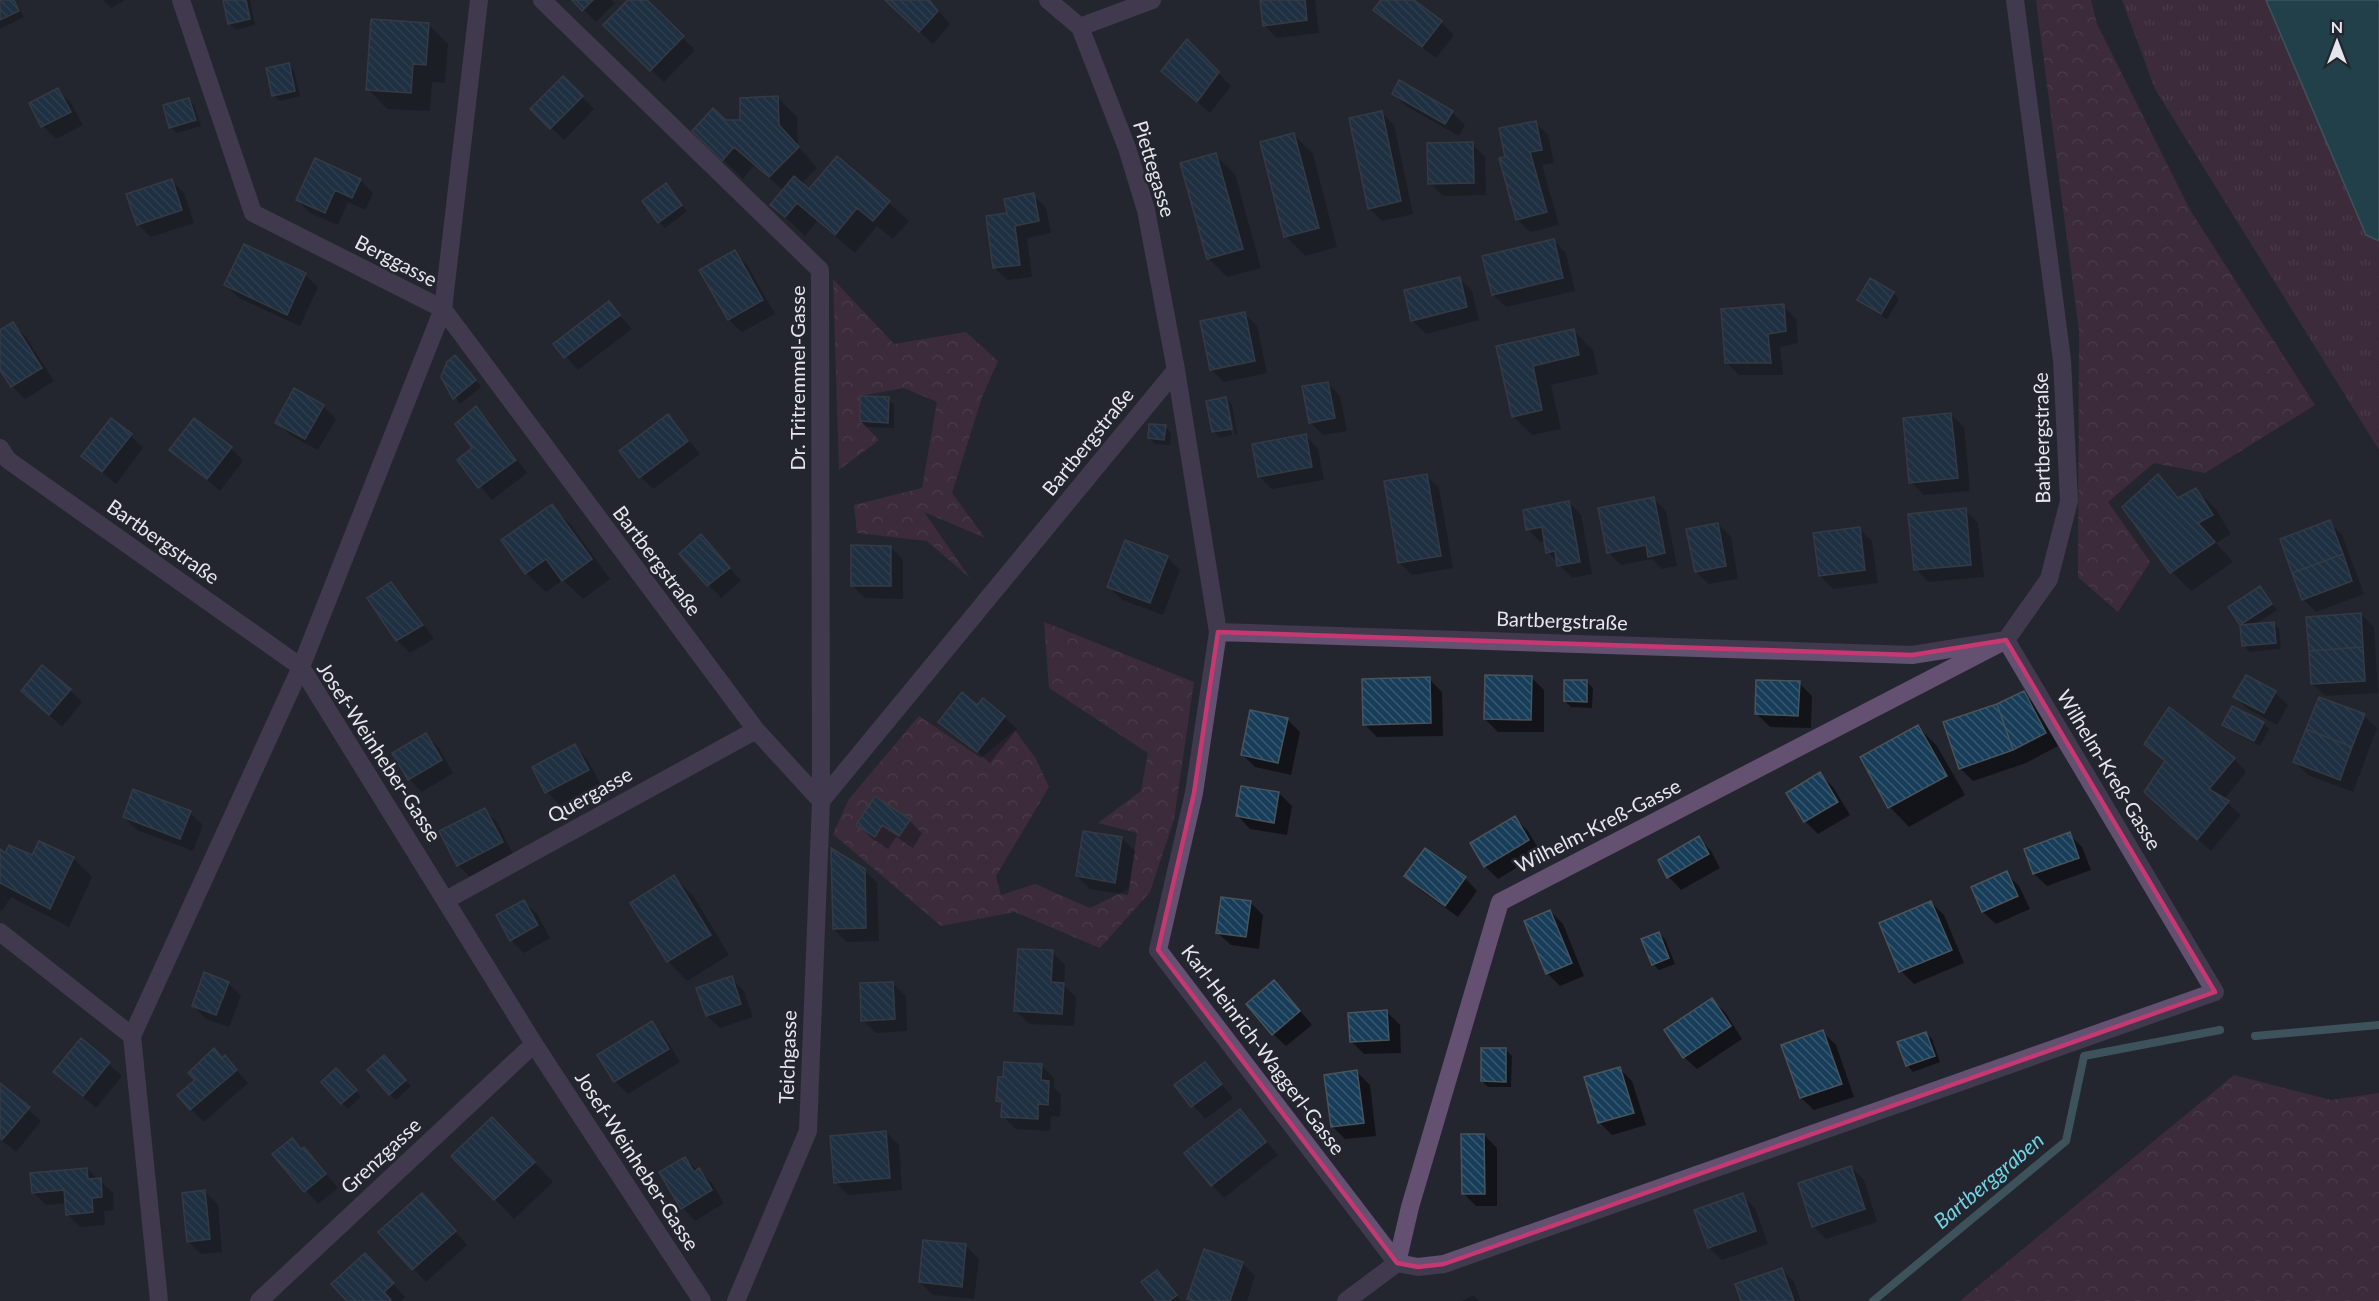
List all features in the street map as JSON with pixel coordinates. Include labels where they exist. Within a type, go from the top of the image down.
[{"type":"street","name":"Berggasse","points":[[181,0],[253,213],[443,309],[479,0]]},
{"type":"street","name":"Dr. Tritremmel-Gasse","points":[[542,0],[820,270],[821,801]]},
{"type":"street","name":"Piettegasse","points":[[1048,0],[1080,27],[1127,148],[1146,210],[1176,370]]},
{"type":"street","points":[[1080,27],[1152,0]]},
{"type":"street","name":"Bartbergstraße","points":[[1218,632],[1912,655],[2006,640],[2049,579],[2069,501],[2062,360],[2015,0]]},
{"type":"street","points":[[301,667],[443,309]]},
{"type":"street","name":"Bartbergstraße","points":[[443,309],[756,730],[821,801],[1176,370]]},
{"type":"street","points":[[1176,370],[1218,632]]},
{"type":"street","name":"Bartbergstraße","points":[[0,448],[8,460],[301,667]]},
{"type":"street","name":"Karl-Heinrich-Waggerl-Gasse","points":[[1218,632],[1194,793],[1158,950],[1397,1263]]},
{"type":"street","name":"Wilhelm-Kreß-Gasse","points":[[2006,640],[2214,992],[1444,1264],[1418,1267],[1397,1263],[1410,1207],[1500,902],[2006,640]]},
{"type":"street","name":"Josef-Weinheber-Gasse","points":[[301,667],[534,1044],[702,1301]]},
{"type":"street","name":"Josef-Weinheber-Gasse","points":[[132,1036],[301,667]]},
{"type":"street","name":"Quergasse","points":[[446,900],[756,730]]},
{"type":"street","name":"Teichgasse","points":[[736,1301],[808,1131],[821,801]]},
{"type":"street","points":[[0,932],[132,1036],[159,1301]]},
{"type":"street","name":"Grenzgasse","points":[[259,1301],[534,1044]]},
{"type":"street","points":[[1346,1301],[1397,1263]]},
{"type":"highlighted area","points":[[1218,632],[1912,655],[2006,640],[2215,992],[1444,1264],[1418,1267],[1397,1263],[1158,950],[1194,793]]},
{"type":"green space","points":[[2036,0],[2091,0],[2097,24],[2190,210],[2315,405],[2205,473],[2154,463],[2108,502],[2150,562],[2118,612],[2078,577],[2079,331]]},
{"type":"green space","points":[[2122,0],[2266,0],[2366,235],[2379,241],[2379,450],[2155,89]]},
{"type":"green space","points":[[833,279],[894,344],[966,332],[998,361],[982,397],[952,493],[985,538],[924,512],[970,578],[927,541],[857,533],[854,505],[922,488],[937,402],[904,388],[860,396],[860,421],[879,440],[839,470]]},
{"type":"green space","points":[[1044,622],[1194,682],[1174,819],[1150,892],[1100,948],[1015,912],[941,926],[833,834],[849,799],[919,716],[981,758],[1015,730],[1036,759],[1049,787],[996,876],[1001,895],[1035,884],[1090,908],[1129,889],[1137,833],[1098,823],[1141,791],[1148,753],[1049,688]]},
{"type":"green space","points":[[2234,1075],[2331,1100],[2379,1093],[2379,1301],[1960,1301]]},
{"type":"water","points":[[2266,0],[2379,0],[2379,241],[2366,235]]},
{"type":"building","points":[[0,0],[14,0],[19,11],[0,20]]},
{"type":"building","points":[[223,0],[246,0],[250,19],[228,24]]},
{"type":"building","points":[[572,0],[593,0],[582,11]]},
{"type":"building","points":[[628,0],[647,0],[684,36],[650,71],[603,25]]},
{"type":"building","points":[[885,0],[929,0],[938,11],[919,32]]},
{"type":"building","points":[[1260,0],[1305,0],[1307,20],[1263,26]]},
{"type":"building","points":[[1381,0],[1414,0],[1442,21],[1422,47],[1373,10]]},
{"type":"building","points":[[371,19],[429,23],[426,65],[413,64],[411,93],[366,90]]},
{"type":"building","points":[[1187,39],[1219,72],[1197,102],[1161,71]]},
{"type":"building","points":[[289,63],[295,91],[272,96],[266,68]]},
{"type":"building","points":[[563,76],[583,96],[550,129],[530,109]]},
{"type":"building","points":[[1399,80],[1453,111],[1445,124],[1392,94]]},
{"type":"building","points":[[58,88],[71,112],[41,127],[29,103]]},
{"type":"building","points":[[778,96],[779,125],[799,147],[769,177],[734,147],[722,161],[692,131],[713,108],[726,120],[740,120],[740,98]]},
{"type":"building","points":[[189,98],[196,120],[169,128],[163,105]]},
{"type":"building","points":[[1382,111],[1401,201],[1368,209],[1349,118]]},
{"type":"building","points":[[1536,121],[1542,150],[1530,152],[1547,212],[1516,220],[1499,158],[1505,157],[1499,128]]},
{"type":"building","points":[[1294,133],[1319,228],[1284,237],[1260,142]]},
{"type":"building","points":[[1473,142],[1474,183],[1428,184],[1427,143]]},
{"type":"building","points":[[1216,153],[1243,249],[1207,259],[1180,163]]},
{"type":"building","points":[[837,156],[890,201],[873,221],[857,208],[835,235],[797,203],[785,217],[770,205],[794,176],[809,189]]},
{"type":"building","points":[[315,158],[361,179],[352,198],[335,190],[325,213],[296,200]]},
{"type":"building","points":[[172,179],[182,210],[137,225],[126,194]]},
{"type":"building","points":[[666,183],[682,205],[658,223],[642,201]]},
{"type":"building","points":[[1034,193],[1039,221],[1015,226],[1020,265],[993,268],[986,216],[1007,213],[1004,199]]},
{"type":"building","points":[[1554,239],[1563,278],[1492,295],[1482,256]]},
{"type":"building","points":[[244,244],[306,273],[287,315],[224,285]]},
{"type":"building","points":[[735,250],[763,300],[728,320],[699,270]]},
{"type":"building","points":[[1460,277],[1467,307],[1411,321],[1404,290]]},
{"type":"building","points":[[1870,278],[1894,292],[1881,314],[1857,300]]},
{"type":"building","points":[[609,301],[620,315],[564,358],[553,344]]},
{"type":"building","points":[[1784,304],[1786,331],[1768,334],[1771,363],[1725,363],[1721,309]]},
{"type":"building","points":[[1245,312],[1255,361],[1210,370],[1200,321]]},
{"type":"building","points":[[13,322],[42,368],[11,387],[0,370],[0,330]]},
{"type":"building","points":[[1574,329],[1579,355],[1533,366],[1542,410],[1512,417],[1496,346]]},
{"type":"building","points":[[455,355],[476,380],[453,399],[441,377],[447,362]]},
{"type":"building","points":[[1328,382],[1335,418],[1309,423],[1302,386]]},
{"type":"building","points":[[294,388],[324,405],[305,439],[275,423]]},
{"type":"building","points":[[860,396],[889,397],[888,423],[860,421]]},
{"type":"building","points":[[1226,397],[1232,429],[1212,432],[1206,401]]},
{"type":"building","points":[[476,406],[516,460],[478,488],[457,460],[472,448],[455,424]]},
{"type":"building","points":[[1951,413],[1958,478],[1909,483],[1903,418]]},
{"type":"building","points":[[668,414],[688,441],[639,478],[619,451]]},
{"type":"building","points":[[111,418],[132,434],[102,472],[81,456]]},
{"type":"building","points":[[194,418],[232,447],[207,479],[169,450]]},
{"type":"building","points":[[1149,424],[1166,425],[1164,440],[1148,438]]},
{"type":"building","points":[[1306,434],[1312,467],[1258,477],[1252,444]]},
{"type":"building","points":[[1427,474],[1441,556],[1398,563],[1384,481]]},
{"type":"building","points":[[2158,474],[2178,498],[2196,488],[2213,515],[2198,523],[2215,542],[2170,573],[2122,507]]},
{"type":"building","points":[[1654,497],[1665,553],[1648,557],[1646,545],[1607,553],[1598,508]]},
{"type":"building","points":[[1569,501],[1580,562],[1557,566],[1555,551],[1546,553],[1542,527],[1526,530],[1523,510]]},
{"type":"building","points":[[552,504],[592,559],[562,581],[546,559],[525,574],[501,540]]},
{"type":"building","points":[[1966,508],[1971,565],[1914,570],[1908,514]]},
{"type":"building","points":[[2330,520],[2343,554],[2292,573],[2280,539]]},
{"type":"building","points":[[1718,523],[1726,566],[1695,572],[1686,529]]},
{"type":"building","points":[[1860,527],[1865,570],[1819,576],[1813,533]]},
{"type":"building","points":[[701,534],[730,568],[707,586],[679,554]]},
{"type":"building","points":[[1125,540],[1168,556],[1150,603],[1107,587]]},
{"type":"building","points":[[851,545],[891,546],[891,586],[851,586]]},
{"type":"building","points":[[2343,554],[2352,581],[2302,600],[2292,573]]},
{"type":"building","points":[[391,582],[423,625],[396,641],[367,598]]},
{"type":"building","points":[[2260,586],[2272,604],[2240,625],[2228,607]]},
{"type":"building","points":[[2361,613],[2363,647],[2309,651],[2306,617]]},
{"type":"building","points":[[2274,622],[2276,643],[2242,646],[2240,625]]},
{"type":"building","points":[[2363,647],[2365,681],[2311,684],[2309,651]]},
{"type":"building","points":[[42,665],[71,689],[49,715],[21,691]]},
{"type":"building","points":[[1485,675],[1532,676],[1531,720],[1484,719]]},
{"type":"building","points":[[2246,675],[2276,691],[2264,713],[2233,697]]},
{"type":"building","points":[[1430,677],[1431,723],[1363,725],[1362,679]]},
{"type":"building","points":[[1564,680],[1587,680],[1587,702],[1564,701]]},
{"type":"building","points":[[1756,680],[1800,681],[1798,716],[1755,714]]},
{"type":"building","points":[[2024,691],[2046,733],[2013,750],[1997,704]]},
{"type":"building","points":[[962,692],[977,705],[983,698],[1005,716],[977,752],[938,722]]},
{"type":"building","points":[[2319,697],[2365,714],[2352,747],[2306,729]]},
{"type":"building","points":[[1997,704],[2013,750],[1959,769],[1943,722]]},
{"type":"building","points":[[2232,706],[2264,722],[2254,741],[2222,725]]},
{"type":"building","points":[[2169,707],[2235,758],[2209,789],[2229,801],[2197,840],[2144,792],[2165,761],[2144,744]]},
{"type":"building","points":[[1250,710],[1288,718],[1278,763],[1241,755]]},
{"type":"building","points":[[1918,725],[1947,776],[1888,808],[1860,757]]},
{"type":"building","points":[[2306,729],[2352,747],[2340,780],[2293,762]]},
{"type":"building","points":[[426,733],[442,760],[408,780],[392,753]]},
{"type":"building","points":[[575,744],[589,770],[545,793],[532,767]]},
{"type":"building","points":[[1820,772],[1838,802],[1804,822],[1786,793]]},
{"type":"building","points":[[1241,786],[1279,792],[1274,823],[1236,816]]},
{"type":"building","points":[[133,789],[191,811],[180,839],[123,817]]},
{"type":"building","points":[[875,796],[910,820],[899,836],[882,825],[875,837],[856,825]]},
{"type":"building","points":[[485,808],[503,842],[457,866],[439,831]]},
{"type":"building","points":[[1515,816],[1529,840],[1484,867],[1470,843]]},
{"type":"building","points":[[1083,831],[1122,837],[1115,883],[1076,876]]},
{"type":"building","points":[[2070,832],[2079,858],[2033,874],[2024,849]]},
{"type":"building","points":[[1699,836],[1709,854],[1667,878],[1658,860]]},
{"type":"building","points":[[39,841],[74,857],[50,909],[0,883],[0,849],[5,853],[9,845],[32,855]]},
{"type":"building","points":[[831,848],[865,869],[866,928],[833,929]]},
{"type":"building","points":[[1425,848],[1466,877],[1445,906],[1404,876]]},
{"type":"building","points":[[2007,871],[2018,896],[1982,912],[1971,887]]},
{"type":"building","points":[[674,875],[711,935],[667,962],[630,903]]},
{"type":"building","points":[[1221,897],[1251,901],[1246,937],[1216,933]]},
{"type":"building","points":[[524,900],[538,925],[510,941],[496,915]]},
{"type":"building","points":[[1931,901],[1952,950],[1899,972],[1879,923]]},
{"type":"building","points":[[1550,910],[1572,963],[1546,974],[1524,921]]},
{"type":"building","points":[[1659,932],[1669,958],[1652,965],[1641,939]]},
{"type":"building","points":[[1018,949],[1053,950],[1051,982],[1064,983],[1062,1014],[1014,1011]]},
{"type":"building","points":[[204,972],[229,982],[216,1015],[192,1006]]},
{"type":"building","points":[[732,976],[741,1004],[706,1016],[696,988]]},
{"type":"building","points":[[1274,980],[1300,1011],[1272,1035],[1246,1004]]},
{"type":"building","points":[[893,982],[895,1019],[861,1021],[860,983]]},
{"type":"building","points":[[1712,998],[1731,1026],[1683,1058],[1664,1030]]},
{"type":"building","points":[[1387,1010],[1389,1040],[1350,1042],[1348,1013]]},
{"type":"building","points":[[652,1021],[669,1049],[614,1082],[597,1055]]},
{"type":"building","points":[[1823,1030],[1842,1084],[1800,1098],[1781,1045]]},
{"type":"building","points":[[1926,1032],[1935,1056],[1906,1066],[1897,1042]]},
{"type":"building","points":[[81,1038],[110,1062],[83,1096],[53,1072]]},
{"type":"building","points":[[214,1048],[222,1058],[225,1055],[237,1070],[190,1110],[177,1095],[195,1080],[188,1073]]},
{"type":"building","points":[[1481,1048],[1506,1048],[1506,1082],[1481,1081]]},
{"type":"building","points":[[384,1055],[406,1080],[389,1095],[367,1070]]},
{"type":"building","points":[[1004,1062],[1042,1064],[1041,1080],[1049,1081],[1048,1105],[1038,1104],[1038,1119],[1001,1117],[1002,1102],[996,1101],[998,1077],[1003,1077]]},
{"type":"building","points":[[1205,1062],[1222,1084],[1191,1107],[1174,1085]]},
{"type":"building","points":[[1620,1067],[1634,1113],[1598,1123],[1584,1077]]},
{"type":"building","points":[[336,1068],[357,1090],[341,1104],[321,1082]]},
{"type":"building","points":[[1357,1070],[1364,1123],[1331,1127],[1324,1075]]},
{"type":"building","points":[[0,1083],[30,1107],[2,1140],[0,1138]]},
{"type":"building","points":[[1240,1109],[1266,1142],[1211,1186],[1184,1153]]},
{"type":"building","points":[[492,1117],[535,1162],[494,1200],[451,1156]]},
{"type":"building","points":[[886,1131],[890,1178],[834,1183],[830,1136]]},
{"type":"building","points":[[1461,1134],[1484,1134],[1485,1194],[1462,1194]]},
{"type":"building","points":[[292,1138],[301,1149],[304,1147],[326,1174],[304,1192],[272,1154]]},
{"type":"building","points":[[685,1157],[694,1172],[699,1168],[712,1190],[681,1209],[659,1172]]},
{"type":"building","points":[[1851,1166],[1865,1209],[1812,1227],[1798,1183]]},
{"type":"building","points":[[87,1168],[88,1179],[101,1178],[102,1197],[92,1198],[93,1212],[66,1215],[64,1190],[32,1193],[30,1173]]},
{"type":"building","points":[[205,1190],[210,1239],[187,1242],[182,1193]]},
{"type":"building","points":[[422,1193],[456,1231],[412,1270],[378,1232]]},
{"type":"building","points":[[1743,1193],[1756,1231],[1708,1248],[1694,1210]]},
{"type":"building","points":[[923,1240],[966,1244],[962,1287],[919,1282]]},
{"type":"building","points":[[1204,1249],[1243,1262],[1230,1301],[1187,1299]]},
{"type":"building","points":[[365,1253],[394,1283],[384,1292],[390,1301],[347,1301],[331,1284]]},
{"type":"building","points":[[1782,1268],[1794,1301],[1741,1301],[1735,1284]]},
{"type":"building","points":[[1157,1270],[1177,1295],[1169,1301],[1156,1301],[1141,1282]]},
{"type":"waterway","name":"Bartberggraben","points":[[2255,1036],[2379,1025]]},
{"type":"waterway","name":"Bartberggraben","points":[[1873,1301],[2066,1141],[2084,1056],[2220,1030]]}]
